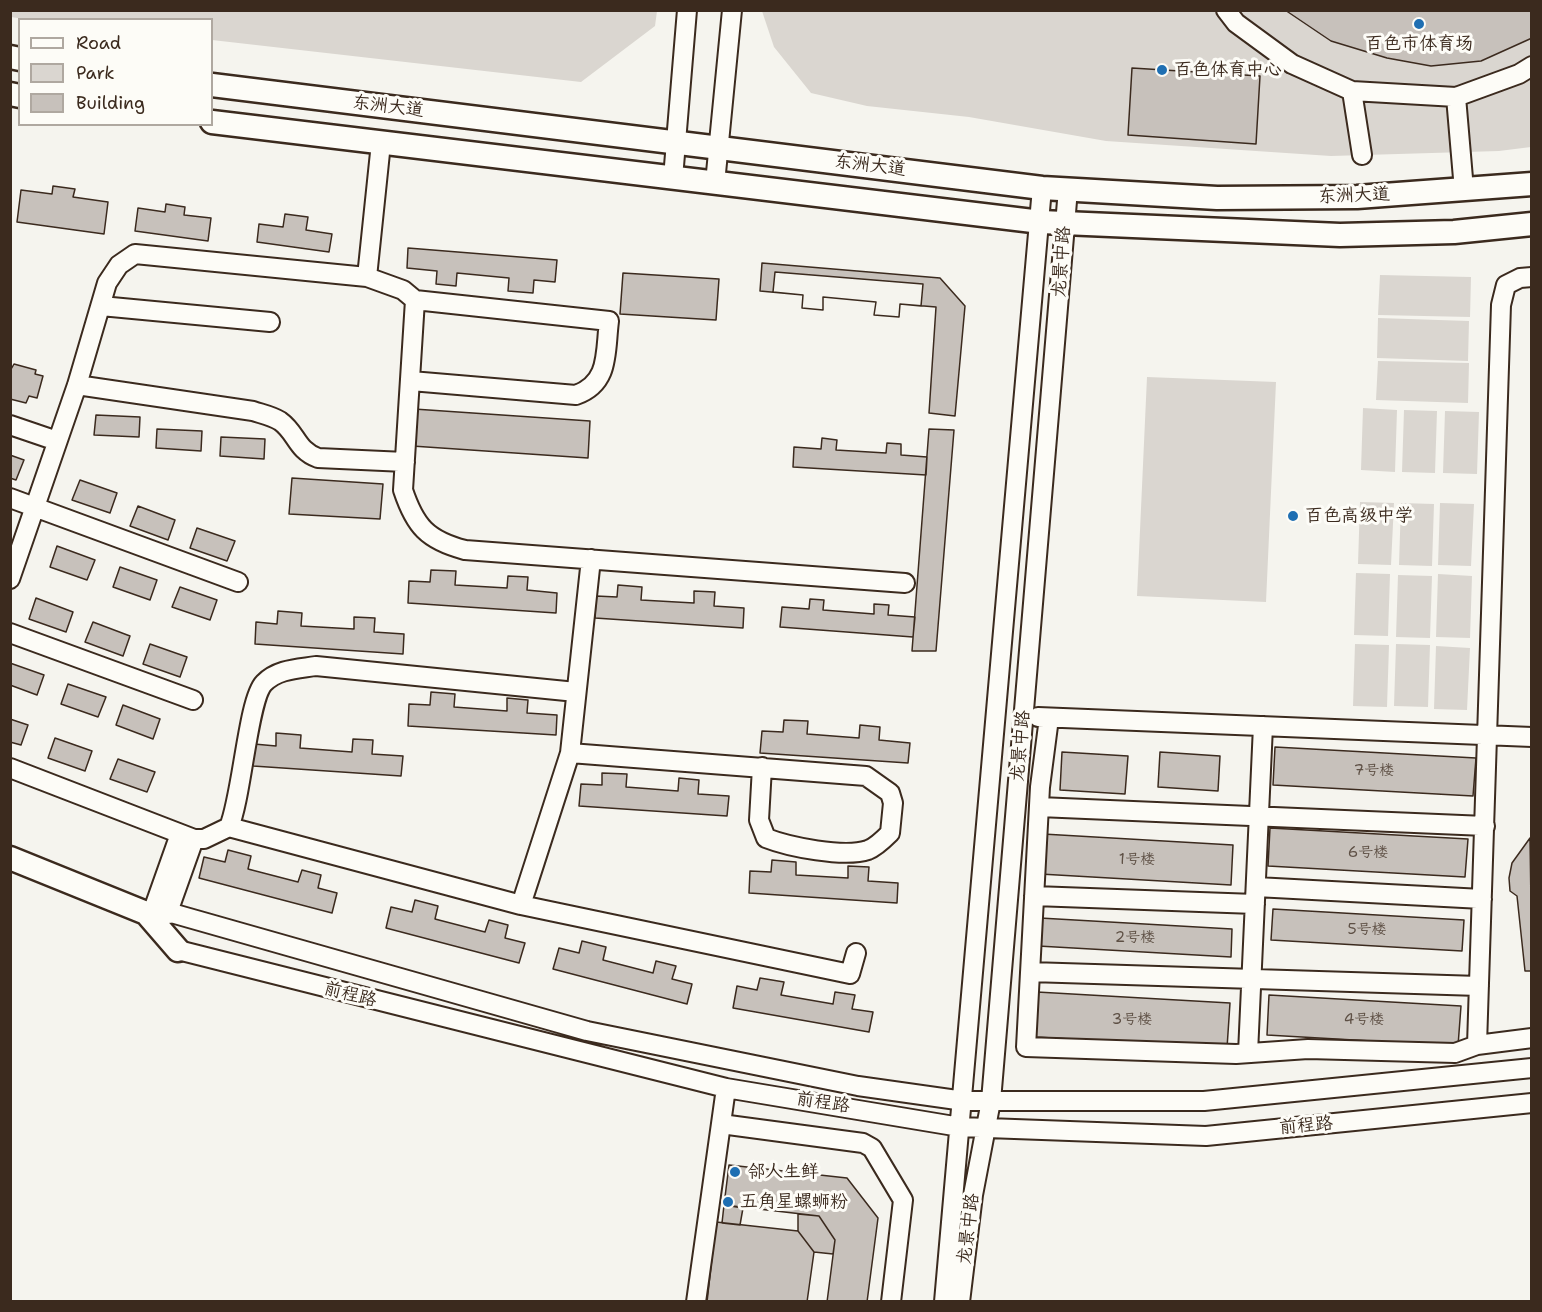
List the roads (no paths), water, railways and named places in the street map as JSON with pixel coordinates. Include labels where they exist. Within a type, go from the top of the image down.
[{"type":"main road","name":"东洲大道","points":[[213,85],[1042,188],[1217,198],[1357,197],[1532,184]]},
{"type":"main road","name":"东洲大道","points":[[213,122],[1041,222],[1340,235],[1454,232],[1532,224]]},
{"type":"main road","name":"前程路","points":[[10,858],[155,913],[178,950]]},
{"type":"street","points":[[673,178],[687,10]]},
{"type":"street","points":[[715,183],[732,10]]},
{"type":"street","points":[[1226,10],[1236,23],[1292,64],[1352,91],[1456,97],[1519,74],[1532,66]]},
{"type":"street","points":[[1352,91],[1362,155]]},
{"type":"street","points":[[1456,97],[1464,190]]},
{"type":"street","points":[[367,277],[381,143]]},
{"type":"street","name":"龙景中路","points":[[944,1302],[964,1101],[1041,222],[1042,188]]},
{"type":"street","name":"龙景中路","points":[[960,1302],[973,1195],[991,1101],[1068,189]]},
{"type":"street","points":[[10,579],[77,385],[107,283],[119,265],[135,254],[367,277],[403,290],[415,300],[609,321],[600,378],[592,389],[576,395],[411,381]]},
{"type":"street","points":[[1477,1045],[1501,305],[1506,285],[1520,278],[1532,277]]},
{"type":"street","points":[[415,300],[403,490],[412,516],[422,529],[444,544],[465,550],[905,583]]},
{"type":"street","points":[[101,306],[270,322]]},
{"type":"street","points":[[77,385],[253,411],[270,416],[282,422],[305,453],[318,458],[405,462]]},
{"type":"street","points":[[10,425],[57,441]]},
{"type":"street","points":[[10,498],[238,582]]},
{"type":"street","points":[[520,905],[570,753],[591,559]]},
{"type":"street","points":[[10,633],[193,700]]},
{"type":"street","points":[[10,768],[187,837],[204,839],[229,827],[237,809],[254,707],[262,684],[280,672],[316,666],[576,692]]},
{"type":"street","points":[[1532,737],[1043,717],[1026,1047],[1248,1053],[1308,1049],[1455,1053],[1477,1045],[1532,1038]]},
{"type":"street","points":[[1248,1053],[1263,726]]},
{"type":"street","points":[[570,753],[762,767],[866,776],[882,784],[890,793],[893,803],[890,833],[868,850],[855,852],[797,849],[766,838],[759,820],[762,767]]},
{"type":"street","points":[[1039,807],[1485,826]]},
{"type":"street","points":[[229,827],[520,905],[850,974],[856,953]]},
{"type":"street","points":[[155,913],[187,837]]},
{"type":"street","points":[[1034,896],[1482,899]]},
{"type":"street","name":"前程路","points":[[155,913],[586,1031],[858,1086],[964,1101],[1204,1101],[1532,1068]]},
{"type":"street","name":"前程路","points":[[178,950],[726,1088],[985,1130],[1206,1136],[1532,1103]]},
{"type":"street","points":[[1030,972],[1479,986]]},
{"type":"street","points":[[696,1302],[726,1088]]},
{"type":"street","points":[[721,1124],[863,1143],[872,1148],[903,1200],[891,1302]]},
{"type":"place","name":"百色市体育场","points":[[1419,24]]},
{"type":"place","name":"百色体育中心","points":[[1162,70]]},
{"type":"place","name":"百色高级中学","points":[[1293,516]]},
{"type":"place","name":"邻人生鲜","points":[[735,1172]]},
{"type":"place","name":"五角星螺蛳粉","points":[[728,1202]]}]
